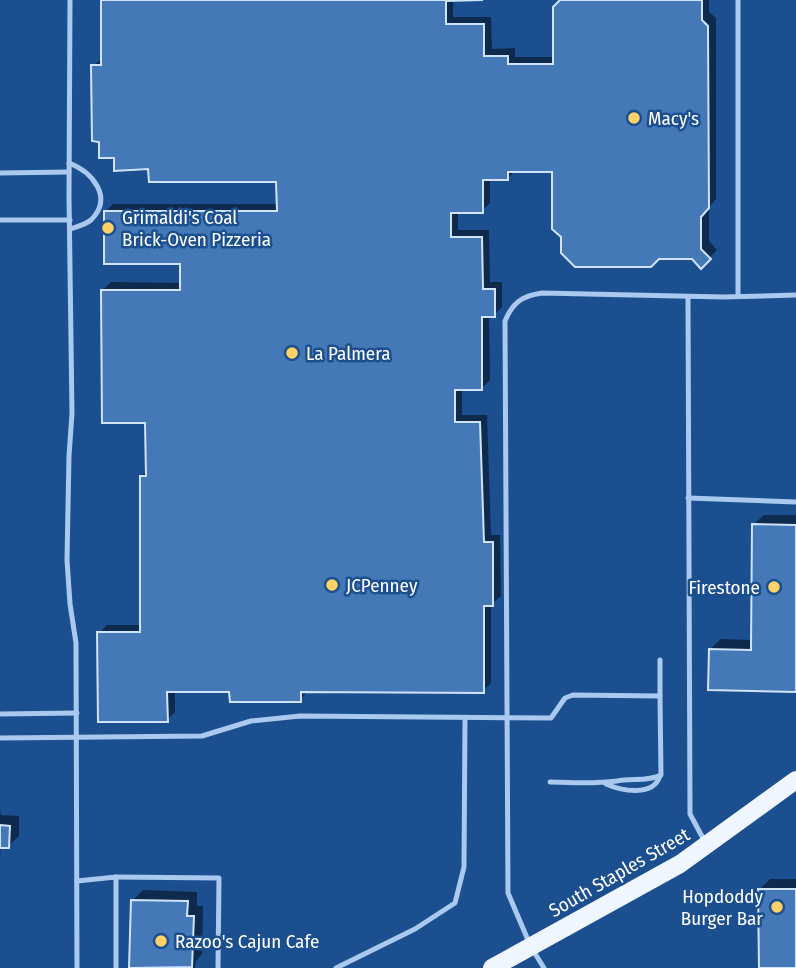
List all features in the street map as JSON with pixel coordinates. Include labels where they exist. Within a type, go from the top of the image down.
[{"type":"main road","name":"South Staples Street","points":[[492,968],[680,864],[796,780]]},
{"type":"lane","points":[[70,0],[72,413],[67,560],[76,643],[77,968]]},
{"type":"lane","points":[[738,0],[738,295]]},
{"type":"lane","points":[[69,163],[92,176],[97,183],[99,197],[96,212],[91,219],[70,229]]},
{"type":"lane","points":[[0,173],[69,172]]},
{"type":"lane","points":[[0,219],[69,220]]},
{"type":"lane","points":[[544,968],[531,947],[508,892],[505,321],[518,299],[542,293],[723,298],[738,295],[796,295]]},
{"type":"lane","points":[[688,297],[690,814],[707,845]]},
{"type":"lane","points":[[688,498],[796,502]]},
{"type":"lane","points":[[550,782],[606,783],[616,780],[653,779],[660,775],[660,660]]},
{"type":"lane","points":[[0,738],[202,736],[251,721],[300,716],[551,718],[565,698],[573,695],[660,696]]},
{"type":"lane","points":[[0,714],[77,713]]},
{"type":"lane","points":[[336,968],[415,929],[455,903],[464,867],[465,718]]},
{"type":"lane","points":[[77,881],[116,877],[219,878],[218,968]]},
{"type":"lane","points":[[116,877],[116,968]]},
{"type":"building","name":"La Palmera","points":[[101,0],[483,0],[446,1],[446,24],[484,24],[484,56],[508,56],[508,64],[553,64],[553,7],[560,0],[702,0],[702,20],[708,26],[709,208],[701,217],[701,249],[711,259],[701,269],[692,259],[659,259],[651,267],[575,267],[561,253],[561,237],[552,229],[552,172],[508,172],[508,180],[483,180],[483,213],[451,213],[451,237],[482,237],[483,289],[495,289],[495,317],[482,317],[482,390],[455,390],[455,422],[480,422],[484,542],[493,542],[493,606],[484,606],[484,693],[301,692],[301,702],[230,702],[229,692],[167,692],[168,722],[98,722],[97,632],[140,632],[140,476],[146,476],[145,423],[102,423],[101,290],[180,290],[180,264],[104,264],[104,211],[277,211],[276,182],[149,182],[148,169],[114,171],[114,158],[99,158],[99,142],[92,141],[91,65],[101,65]]},
{"type":"building","name":"Firestone","points":[[752,524],[796,525],[796,692],[708,690],[709,649],[751,650]]},
{"type":"building","points":[[0,825],[10,826],[9,848],[0,848]]},
{"type":"building","points":[[758,889],[796,889],[796,968],[759,968]]},
{"type":"building","name":"Razoo's Cajun Cafe","points":[[131,900],[188,901],[187,916],[194,916],[192,967],[129,968]]},
{"type":"place","name":"Macy's","points":[[634,118]]},
{"type":"place","name":"Grimaldi's Coal Brick-Oven Pizzeria","points":[[108,228]]},
{"type":"place","name":"La Palmera","points":[[292,353]]},
{"type":"place","name":"JCPenney","points":[[332,585]]},
{"type":"place","name":"Firestone","points":[[774,587]]},
{"type":"place","name":"Hopdoddy Burger Bar","points":[[777,907]]},
{"type":"place","name":"Razoo's Cajun Cafe","points":[[161,941]]}]
